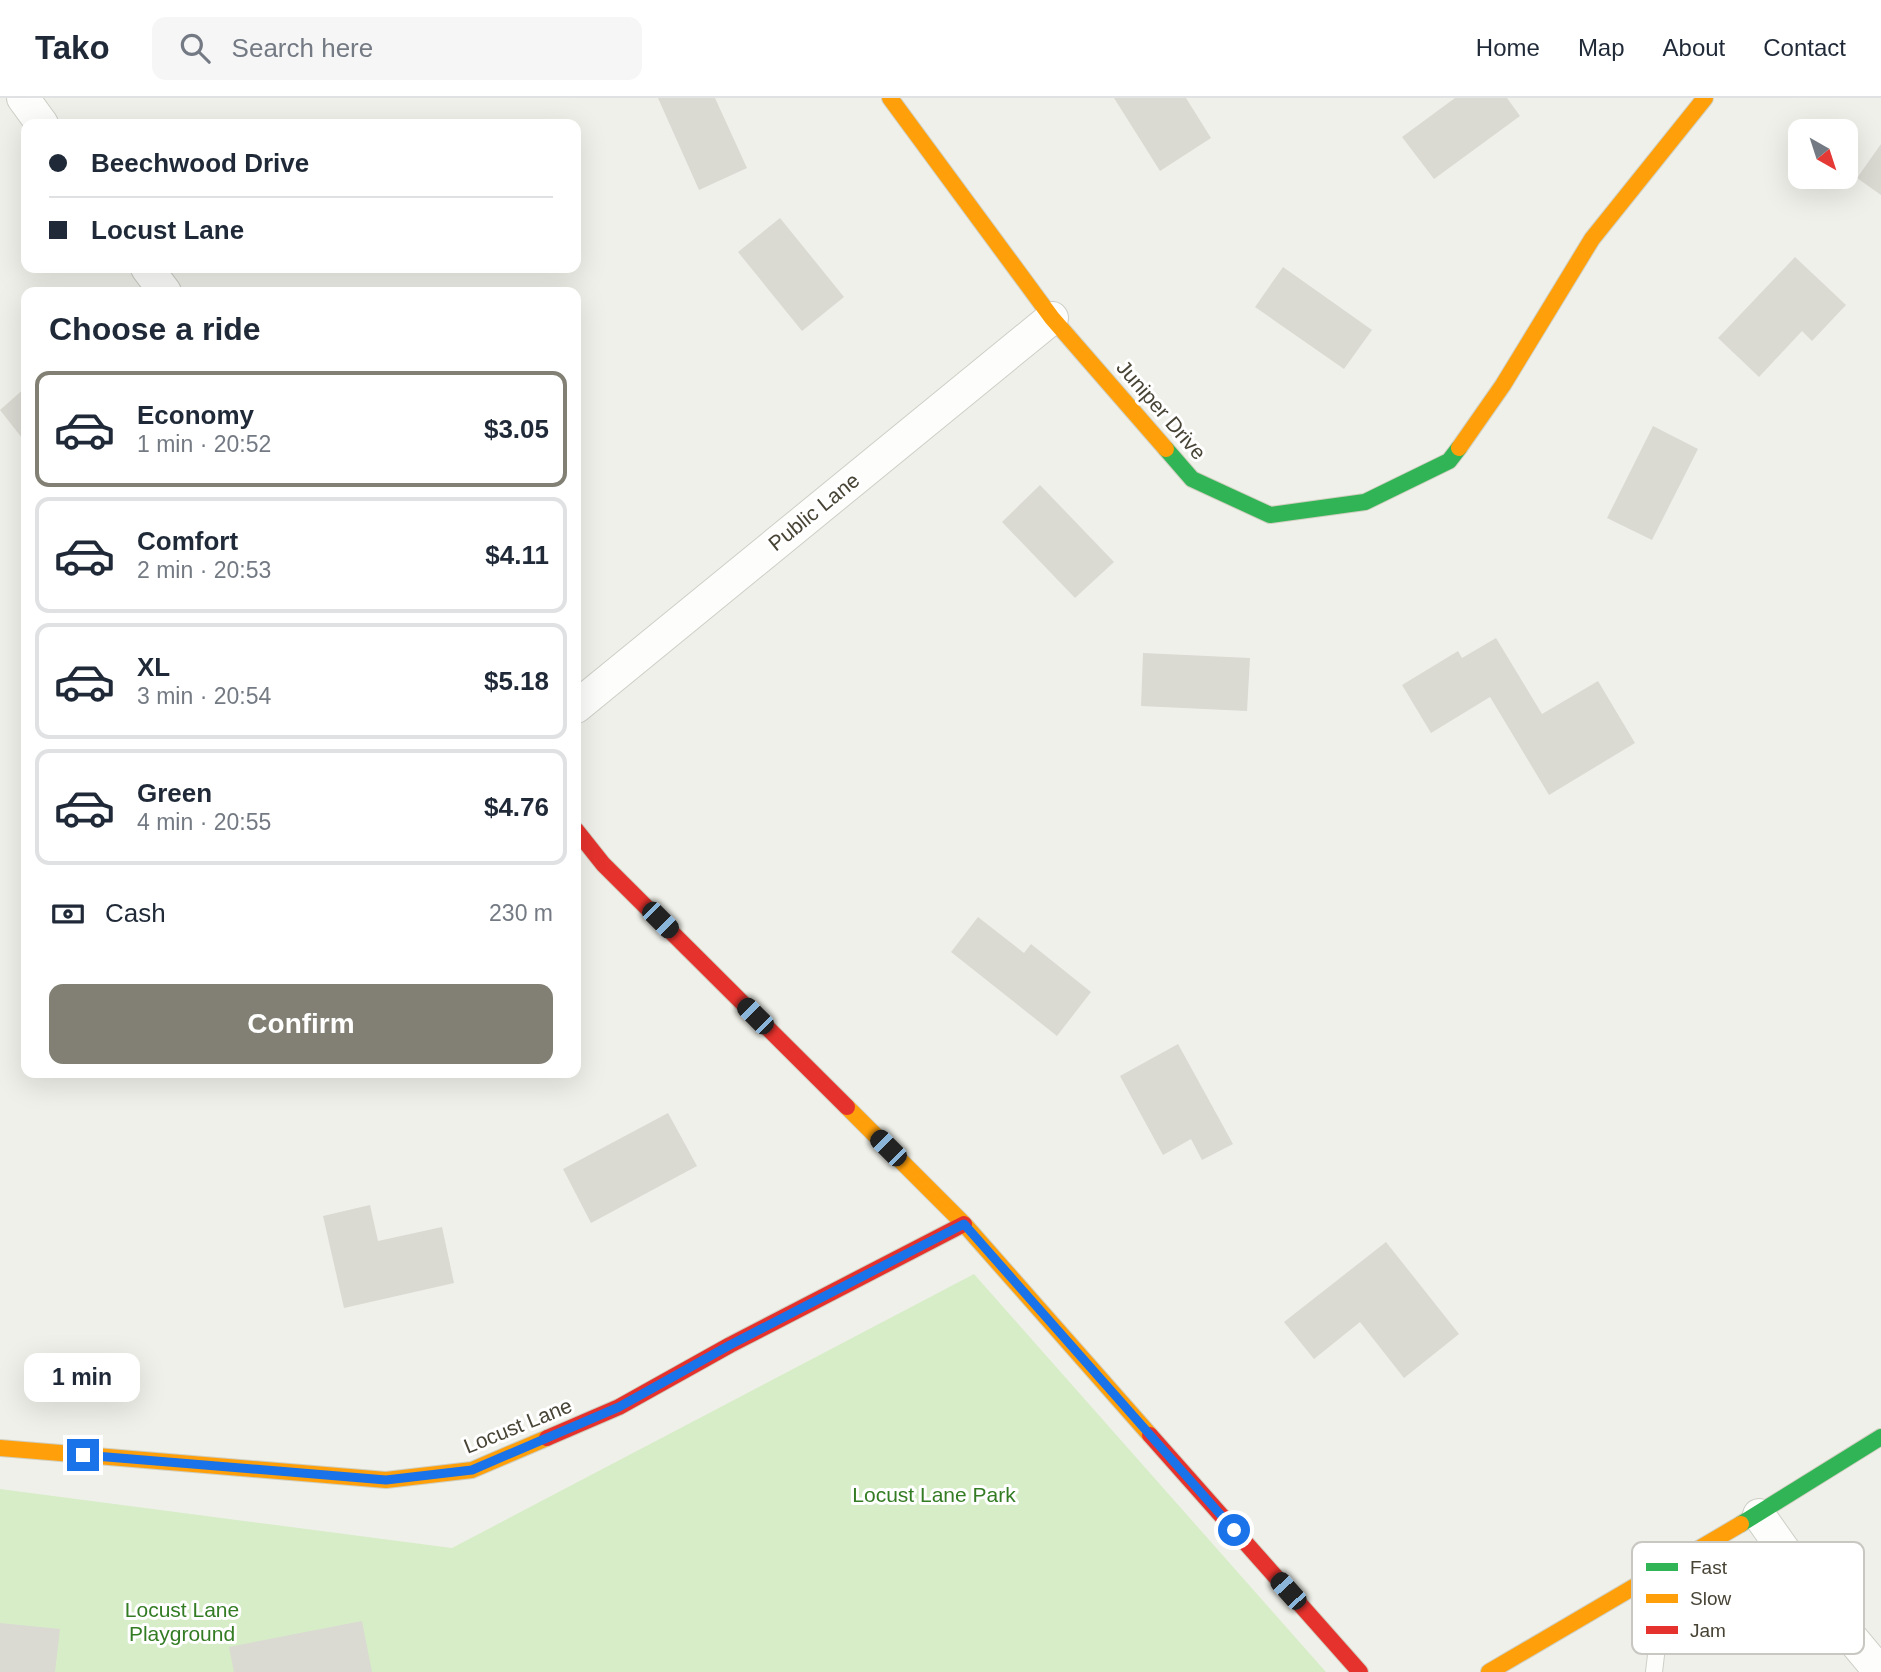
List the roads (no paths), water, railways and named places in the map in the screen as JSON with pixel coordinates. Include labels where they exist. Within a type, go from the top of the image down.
[{"type":"street","points":[[23,98],[39,119]]},
{"type":"street","name":"Juniper Drive","points":[[890,98],[1052,318],[1192,479],[1270,515],[1365,502],[1449,461],[1503,385],[1592,239],[1704,98]]},
{"type":"street","name":"Public Lane","points":[[581,703],[1052,318]]},
{"type":"street","points":[[581,836],[603,864],[964,1224],[1360,1672]]},
{"type":"street","name":"Locust Lane","points":[[0,1448],[386,1480],[472,1470],[619,1407],[730,1345],[964,1224]]},
{"type":"street","points":[[1713,1542],[1881,1437]]},
{"type":"street","points":[[1759,1515],[1778,1542]]},
{"type":"street","points":[[1489,1672],[1632,1590]]},
{"type":"street","points":[[1864,1653],[1880,1672]]},
{"type":"lane","points":[[1654,1672],[1656,1654]]},
{"type":"park label","name":"Locust Lane Park","points":[[934,1495]]},
{"type":"park label","name":"Locust Lane Playground","points":[[182,1622]]}]
